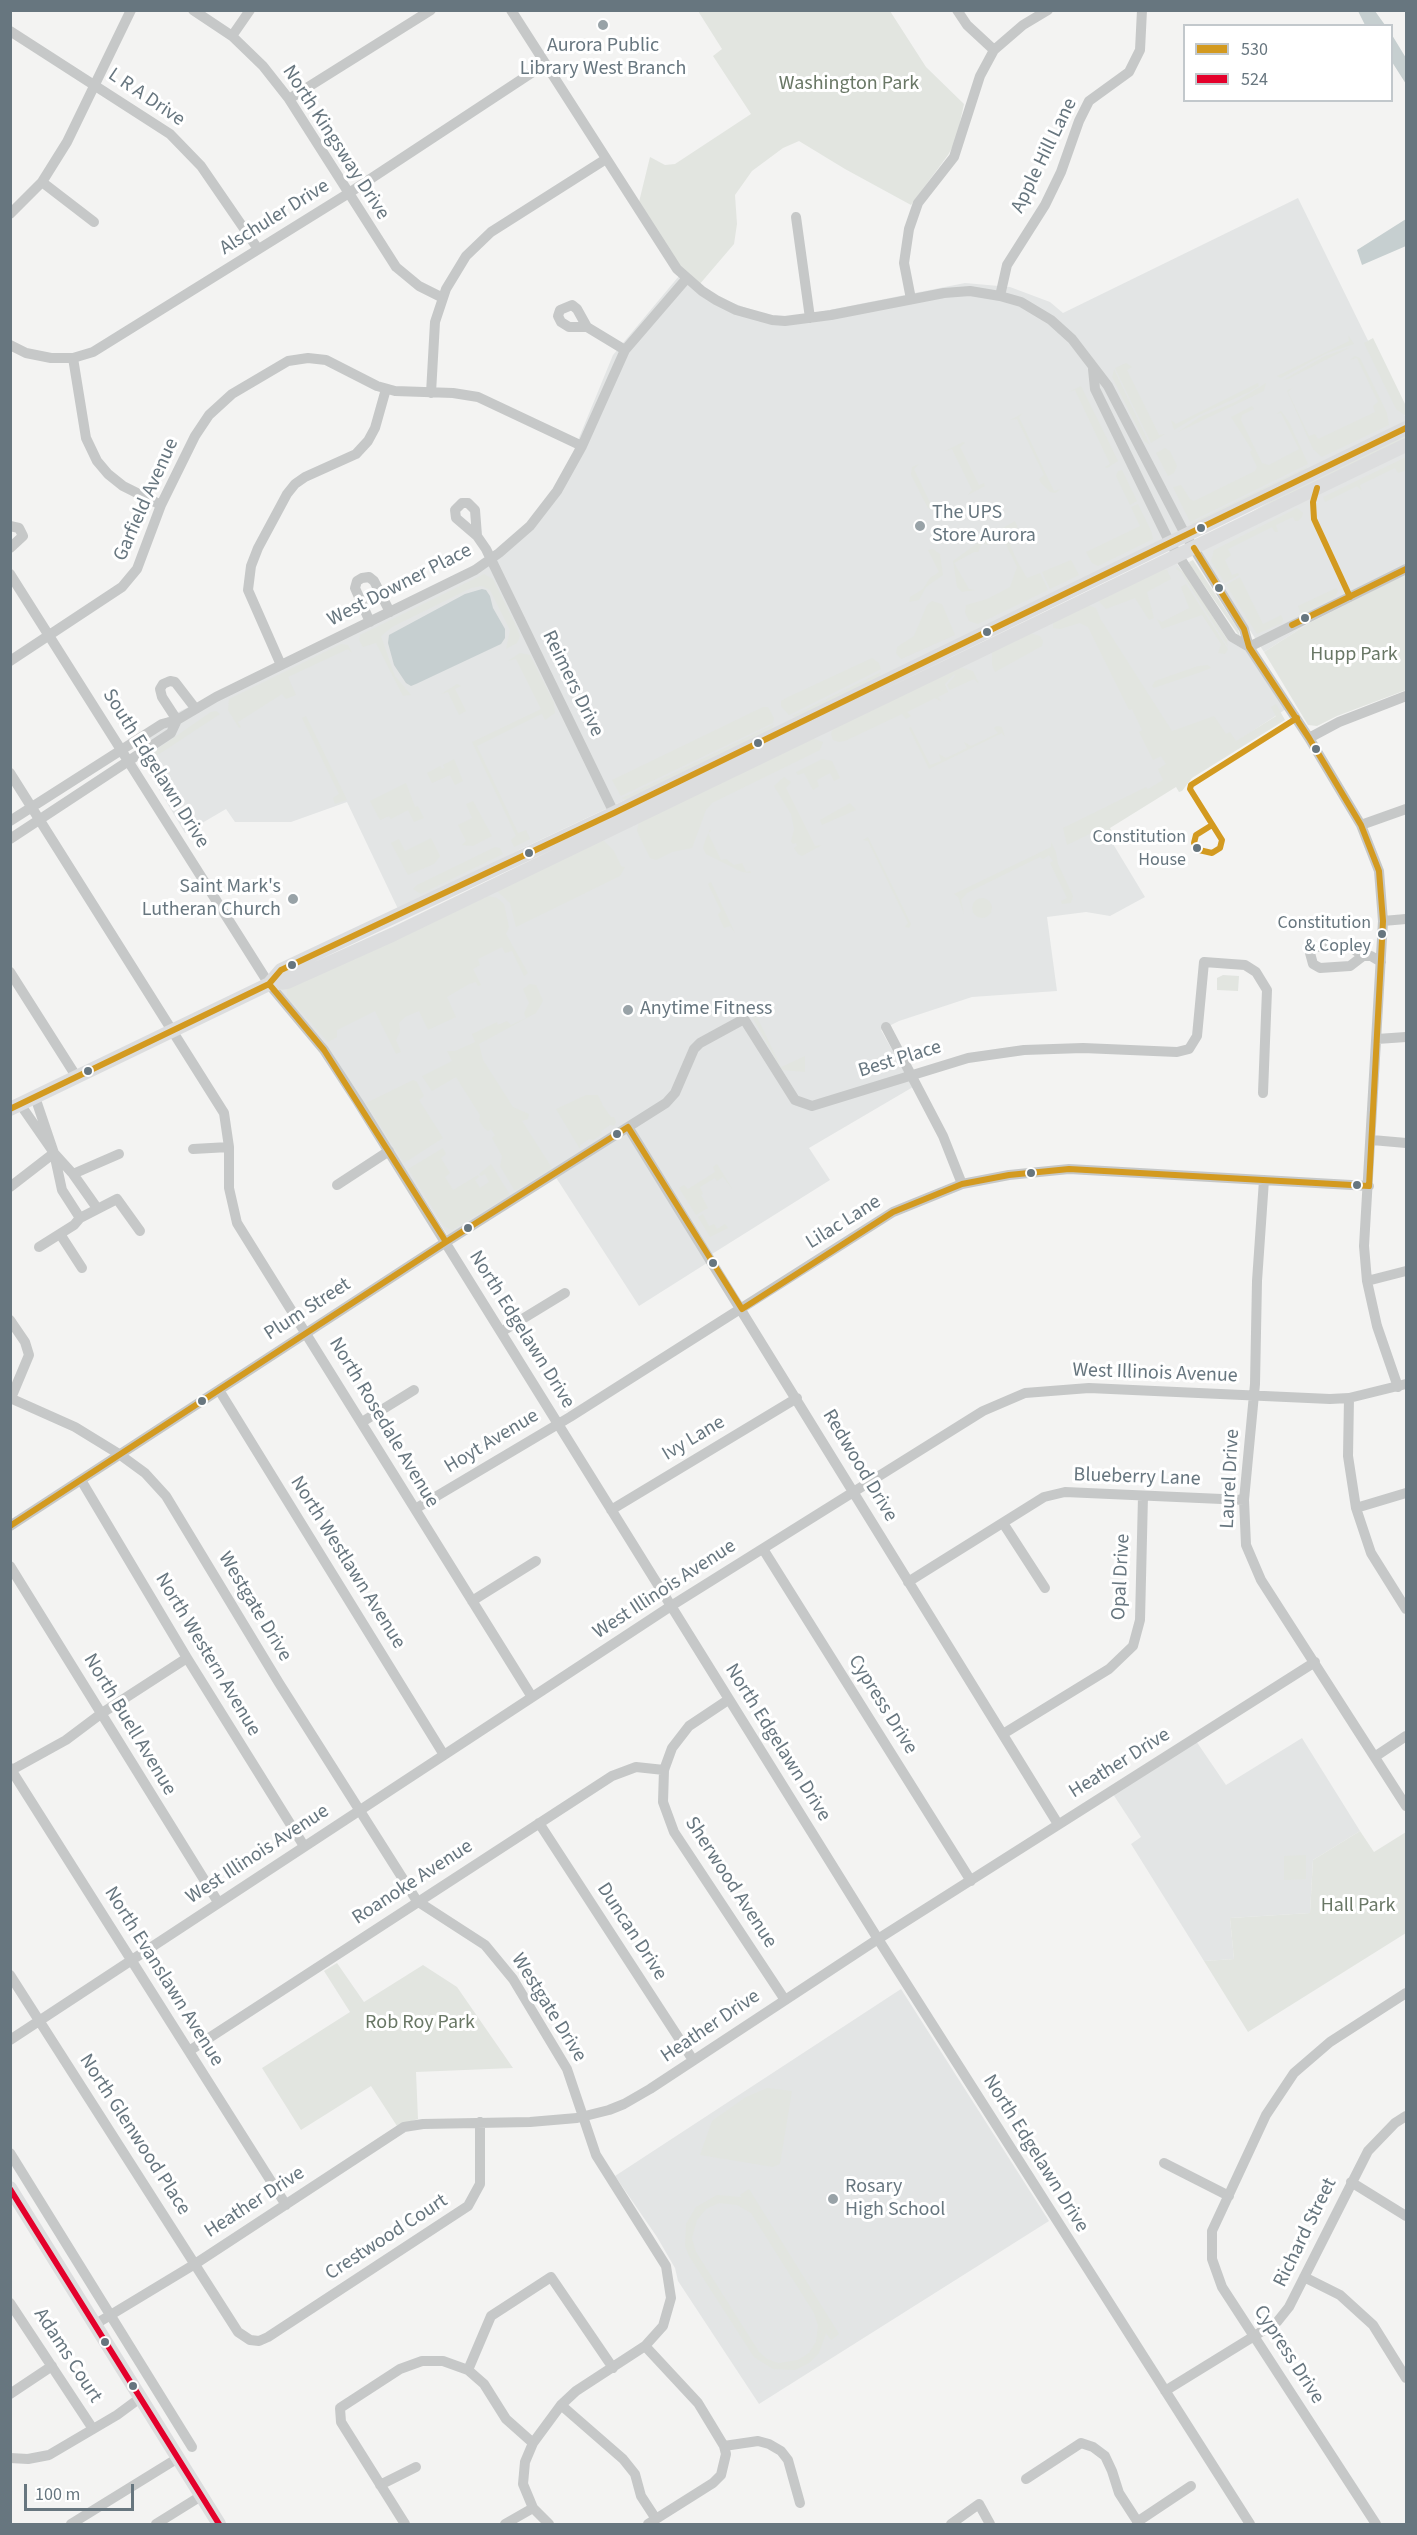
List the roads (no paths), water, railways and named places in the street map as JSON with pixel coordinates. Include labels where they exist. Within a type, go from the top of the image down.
[{"type":"main road","points":[[1190,542],[1407,428]]},
{"type":"main road","points":[[15,1106],[269,984],[287,982],[394,934],[786,729],[1174,549],[1407,445]]},
{"type":"main road","points":[[269,984],[281,970],[411,909],[617,818],[725,775],[1174,549]]},
{"type":"main road","points":[[725,775],[741,760],[781,740],[786,729]]},
{"type":"main road","points":[[394,934],[398,926],[411,919],[411,909]]},
{"type":"main road","points":[[10,2188],[219,2524]]},
{"type":"street","points":[[10,214],[42,182],[67,142],[131,10]]},
{"type":"street","name":"North Kingsway Drive","points":[[193,10],[232,36],[263,66],[289,99],[400,272],[418,286],[443,298]]},
{"type":"street","points":[[232,36],[250,10]]},
{"type":"street","points":[[289,99],[431,10]]},
{"type":"street","points":[[511,10],[677,269],[702,291],[736,310],[772,320],[810,318],[911,299],[970,291],[1000,296],[1021,302],[1051,320],[1072,339],[1108,386],[1190,542],[1244,629],[1250,647],[1309,738],[1361,825],[1379,871],[1383,921],[1372,1140],[1364,1246],[1367,1281],[1377,1326],[1402,1386]]},
{"type":"street","points":[[957,10],[967,25],[994,50]]},
{"type":"street","points":[[911,299],[904,263],[909,229],[918,203],[954,157],[980,76],[994,50],[1023,25],[1048,10]]},
{"type":"street","name":"Apple Hill Lane","points":[[1000,296],[1007,265],[1049,197],[1089,101],[1129,72],[1140,50],[1142,10]]},
{"type":"street","name":"L R A Drive","points":[[10,31],[171,134],[201,166],[258,249]]},
{"type":"street","name":"Alschuler Drive","points":[[10,345],[43,357],[73,357],[102,348],[349,193],[545,64]]},
{"type":"street","points":[[430,393],[435,322],[443,298],[458,267],[480,242],[506,222],[606,159]]},
{"type":"street","points":[[42,182],[94,222]]},
{"type":"street","points":[[796,218],[810,318]]},
{"type":"street","name":"West Downer Place","points":[[10,821],[162,724],[177,720],[195,708],[491,560],[530,526],[557,491],[582,446],[625,350],[687,278]]},
{"type":"street","points":[[587,327],[625,350]]},
{"type":"street","points":[[73,357],[86,438],[97,461],[123,486],[161,505]]},
{"type":"street","name":"Garfield Avenue","points":[[10,661],[115,594],[133,575],[161,505],[195,436],[209,415],[232,394],[279,364],[308,358],[326,360],[386,389],[461,394],[486,400],[582,446]]},
{"type":"street","points":[[1093,369],[1095,389],[1174,549],[1232,637],[1250,647]]},
{"type":"street","points":[[281,665],[248,591],[251,566],[286,494],[295,484],[305,477],[356,454],[368,441],[375,428],[386,389]]},
{"type":"street","points":[[10,526],[19,528],[23,536],[10,548]]},
{"type":"street","name":"Reimers Drive","points":[[477,536],[491,560],[617,818]]},
{"type":"street","points":[[1250,647],[1407,569]]},
{"type":"street","name":"South Edgelawn Drive","points":[[10,574],[269,984]]},
{"type":"street","points":[[370,622],[355,588],[357,581],[362,578],[369,577],[374,581],[390,612]]},
{"type":"street","points":[[177,720],[162,697],[160,689],[163,684],[170,681],[175,682],[195,708]]},
{"type":"street","points":[[1309,738],[1339,722],[1407,696]]},
{"type":"street","name":"West Downer Place","points":[[10,839],[171,733],[177,720]]},
{"type":"street","name":"North Rosedale Avenue","points":[[10,773],[224,1113],[229,1147],[229,1188],[237,1223],[307,1332],[532,1697]]},
{"type":"street","points":[[1361,825],[1407,809]]},
{"type":"street","points":[[1383,921],[1407,919]]},
{"type":"street","points":[[1363,956],[1371,956],[1381,962]]},
{"type":"street","name":"Best Place","points":[[628,1127],[675,1094],[694,1049],[700,1042],[744,1019],[795,1100],[806,1105],[820,1105],[911,1074],[968,1058],[1024,1050],[1083,1048],[1177,1052],[1189,1049],[1197,1036],[1204,962],[1245,964],[1256,972],[1267,990],[1263,1093]]},
{"type":"street","points":[[10,972],[76,1076]]},
{"type":"street","name":"North Edgelawn Drive","points":[[269,984],[324,1050],[389,1151],[728,1700],[1250,2524]]},
{"type":"street","points":[[886,1027],[942,1136],[962,1184]]},
{"type":"street","points":[[1377,1039],[1407,1037]]},
{"type":"street","points":[[35,1096],[54,1153],[62,1190],[80,1218]]},
{"type":"street","points":[[15,1106],[73,1174],[97,1208]]},
{"type":"street","name":"Plum Street","points":[[10,1526],[446,1242],[628,1127]]},
{"type":"street","name":"Redwood Drive","points":[[628,1127],[1058,1824]]},
{"type":"street","points":[[1372,1140],[1407,1143]]},
{"type":"street","points":[[193,1149],[229,1147]]},
{"type":"street","points":[[338,1185],[389,1151]]},
{"type":"street","points":[[10,1187],[54,1153]]},
{"type":"street","points":[[73,1174],[119,1154]]},
{"type":"street","name":"Lilac Lane","points":[[558,1424],[894,1212],[962,1184],[1009,1175],[1069,1169],[1369,1186]]},
{"type":"street","name":"Laurel Drive","points":[[1264,1179],[1257,1281],[1254,1395],[1244,1500],[1246,1545],[1261,1580],[1407,1806]]},
{"type":"street","points":[[39,1247],[80,1218],[117,1199],[140,1231]]},
{"type":"street","points":[[60,1234],[82,1268]]},
{"type":"street","points":[[1367,1281],[1407,1271]]},
{"type":"street","points":[[501,1332],[565,1293]]},
{"type":"street","points":[[10,1320],[25,1342],[29,1355],[11,1398]]},
{"type":"street","name":"West Illinois Avenue","points":[[10,2040],[671,1606],[983,1411],[1025,1393],[1089,1388],[1293,1398],[1349,1398],[1402,1386]]},
{"type":"street","name":"North Westlawn Avenue","points":[[219,1390],[444,1755]]},
{"type":"street","points":[[362,1422],[414,1390]]},
{"type":"street","name":"Westgate Drive","points":[[11,1398],[75,1427],[119,1454],[145,1473],[167,1497],[274,1674],[417,1901],[485,1945],[513,1979],[567,2069],[596,2155],[666,2266],[671,2298],[663,2326],[645,2346],[576,2391],[561,2405],[533,2443],[525,2462],[524,2484],[533,2508],[549,2524]]},
{"type":"street","name":"Ivy Lane","points":[[611,1510],[797,1398]]},
{"type":"street","points":[[1349,1398],[1348,1456],[1356,1508],[1371,1553],[1405,1603]]},
{"type":"street","name":"Hoyt Avenue","points":[[415,1509],[558,1424]]},
{"type":"street","name":"North Western Avenue","points":[[81,1480],[187,1658],[304,1846]]},
{"type":"street","name":"Blueberry Lane","points":[[909,1582],[1044,1497],[1065,1492],[1244,1500]]},
{"type":"street","points":[[1356,1508],[1407,1493]]},
{"type":"street","name":"Opal Drive","points":[[1003,1734],[1109,1670],[1133,1646],[1140,1620],[1143,1496]]},
{"type":"street","points":[[1003,1522],[1045,1588]]},
{"type":"street","name":"Cypress Drive","points":[[763,1549],[971,1881]]},
{"type":"street","points":[[472,1601],[536,1561]]},
{"type":"street","name":"North Buell Avenue","points":[[10,1566],[219,1902]]},
{"type":"street","points":[[11,1770],[66,1740],[102,1713],[187,1658]]},
{"type":"street","name":"Heather Drive","points":[[94,2325],[195,2264],[404,2127],[423,2124],[530,2122],[582,2117],[624,2104],[1058,1824],[1316,1662]]},
{"type":"street","name":"Sherwood Avenue","points":[[728,1700],[689,1726],[680,1736],[667,1759],[664,1770],[663,1802],[669,1823],[784,2000]]},
{"type":"street","points":[[1376,1756],[1407,1737]]},
{"type":"street","name":"Roanoke Avenue","points":[[189,2051],[417,1901],[623,1770],[636,1767],[664,1770]]},
{"type":"street","name":"North Evanslawn Avenue","points":[[11,1770],[286,2205]]},
{"type":"street","name":"Duncan Drive","points":[[539,1823],[693,2060]]},
{"type":"street","name":"North Glenwood Place","points":[[10,1975],[237,2332],[250,2340]]},
{"type":"street","name":"Cypress Drive","points":[[1376,2524],[1222,2287],[1212,2259],[1212,2231],[1266,2115],[1294,2073],[1330,2042],[1407,1993]]},
{"type":"street","name":"Richard Street","points":[[1165,2391],[1277,2322],[1289,2307],[1368,2151],[1395,2123],[1407,2116]]},
{"type":"street","name":"Crestwood Court","points":[[250,2340],[259,2341],[268,2337],[468,2206],[480,2184],[480,2122]]},
{"type":"street","points":[[10,2154],[192,2447]]},
{"type":"street","points":[[1164,2163],[1229,2196]]},
{"type":"street","points":[[1351,2182],[1407,2216]]},
{"type":"street","points":[[468,2370],[491,2316],[551,2277],[613,2368]]},
{"type":"street","points":[[1304,2277],[1340,2295],[1373,2325],[1407,2378]]},
{"type":"street","name":"Adams Court","points":[[10,2303],[93,2429]]},
{"type":"street","points":[[561,2405],[622,2459],[634,2474],[652,2522],[713,2483],[721,2475],[725,2463],[724,2446],[698,2403],[645,2346]]},
{"type":"street","points":[[405,2524],[340,2422],[340,2408],[400,2369],[422,2361],[443,2361],[468,2370],[484,2384],[506,2419],[533,2443]]},
{"type":"street","points":[[10,2394],[52,2366]]},
{"type":"street","points":[[10,2458],[28,2459],[49,2455],[140,2398]]},
{"type":"street","points":[[724,2446],[758,2441],[781,2451],[788,2460],[800,2503]]},
{"type":"street","points":[[1026,2479],[1081,2443],[1093,2447],[1105,2456],[1119,2493],[1138,2523],[1191,2486]]},
{"type":"street","points":[[71,2524],[178,2458]]},
{"type":"street","points":[[380,2485],[416,2467]]},
{"type":"street","points":[[156,2524],[201,2496]]},
{"type":"street","points":[[951,2524],[980,2504],[986,2523]]},
{"type":"street","points":[[506,2524],[533,2508]]},
{"type":"place","name":"Aurora Public Library West Branch","points":[[603,25]]},
{"type":"place","name":"The UPS Store Aurora","points":[[920,526]]},
{"type":"place","name":"Constitution House","points":[[1197,848]]},
{"type":"place","name":"Saint Mark's Lutheran Church","points":[[293,899]]},
{"type":"place","name":"Constitution & Copley","points":[[1382,934]]},
{"type":"place","name":"Anytime Fitness","points":[[628,1010]]},
{"type":"place","name":"Rosary High School","points":[[833,2199]]},
{"type":"park label","name":"Washington Park","points":[[849,85]]},
{"type":"park label","name":"Hupp Park","points":[[1354,656]]},
{"type":"park label","name":"Hall Park","points":[[1358,1907]]},
{"type":"park label","name":"Rob Roy Park","points":[[420,2024]]}]
